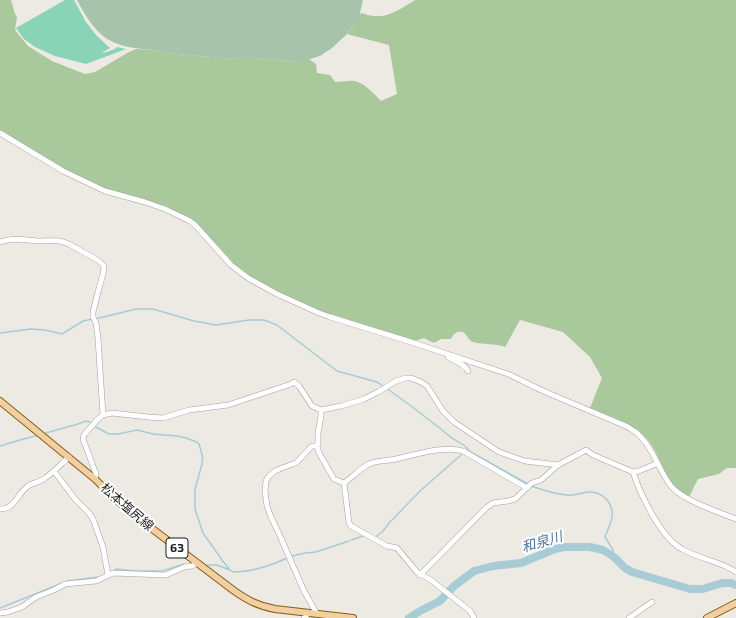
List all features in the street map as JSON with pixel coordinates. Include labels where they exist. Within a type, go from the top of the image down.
[{"type":"main road","name":"松本塩尻線","points":[[0,401],[95,479],[134,515],[233,590],[254,604],[306,616],[317,614],[353,618]]},
{"type":"main road","points":[[708,618],[736,604]]},
{"type":"street","points":[[0,133],[63,171],[105,191],[165,209],[190,221],[231,265],[248,278],[277,294],[319,313],[508,374],[541,390],[628,427],[640,435],[671,486],[678,493],[687,499],[736,519]]},
{"type":"street","points":[[0,242],[9,239],[38,241],[57,240],[70,244],[100,261],[104,266],[93,312],[98,338],[103,415]]},
{"type":"street","points":[[446,354],[449,358],[467,368],[468,371]]},
{"type":"street","points":[[95,479],[96,474],[83,439],[84,435],[93,424],[103,415],[112,413],[163,418],[189,410],[228,405],[278,389],[294,382],[300,386],[312,406],[321,410],[364,399],[396,381],[406,378],[411,378],[427,386],[443,411],[454,422],[499,452],[525,461],[558,465]]},
{"type":"street","points":[[321,410],[317,446],[319,453],[334,479],[344,483]]},
{"type":"street","points":[[317,446],[312,446],[296,463],[282,468],[269,476],[266,481],[265,491],[267,506],[271,517],[304,591],[317,614]]},
{"type":"street","points":[[344,483],[368,464],[373,462],[398,459],[426,452],[455,449],[463,451],[527,488]]},
{"type":"street","points":[[420,575],[486,508],[493,503],[516,499],[532,483],[541,480],[558,465],[586,450],[633,472],[658,463]]},
{"type":"street","points":[[0,509],[5,509],[14,504],[20,493],[29,486],[41,481],[69,457]]},
{"type":"street","points":[[54,471],[75,499],[93,519],[103,547],[108,575]]},
{"type":"street","points":[[633,472],[649,509],[662,531],[670,541],[680,549],[727,567],[736,572]]},
{"type":"street","points":[[344,483],[349,523],[351,526],[381,543],[397,548],[420,575],[431,580],[470,611],[474,618]]},
{"type":"street","points":[[0,613],[22,607],[36,597],[65,584],[96,582],[113,573],[166,575],[197,563]]},
{"type":"street","points":[[630,618],[650,605]]},
{"type":"green space","points":[[0,0],[11,0],[17,17],[15,30],[28,46],[52,61],[85,74],[95,72],[136,49],[235,59],[241,57],[300,62],[309,59],[316,64],[317,73],[330,75],[335,82],[359,82],[369,89],[381,101],[397,94],[389,45],[347,34],[362,13],[383,16],[396,11],[415,0],[736,0],[736,468],[727,468],[719,474],[698,479],[689,497],[679,490],[670,481],[653,447],[645,437],[633,427],[590,408],[602,378],[590,357],[563,332],[520,320],[505,347],[473,342],[469,340],[463,332],[458,332],[451,339],[441,339],[434,343],[424,338],[415,341],[318,310],[262,284],[236,266],[196,222],[165,206],[108,190],[59,166],[4,133],[0,130]]},
{"type":"green space","points":[[65,0],[74,0],[86,22],[96,35],[110,48],[102,53],[117,47],[126,49],[86,64],[55,56],[35,47],[24,39],[16,28]]},
{"type":"green space","points":[[77,0],[363,0],[359,17],[347,34],[332,48],[320,56],[300,62],[241,57],[235,59],[165,53],[162,51],[132,48],[120,45],[101,34],[93,26]]},
{"type":"waterway","points":[[95,319],[136,309],[153,309],[194,321],[216,325],[249,320],[264,320],[277,325],[337,371],[377,382],[383,386]]},
{"type":"waterway","points":[[0,333],[31,329],[45,330],[62,334],[83,321],[92,319]]},
{"type":"waterway","points":[[386,388],[468,449]]},
{"type":"waterway","points":[[46,433],[86,421],[91,423]]},
{"type":"waterway","points":[[94,426],[109,434],[118,434],[137,430],[153,434],[186,438],[199,444],[203,458]]},
{"type":"waterway","points":[[0,446],[36,436]]},
{"type":"waterway","points":[[467,450],[528,484]]},
{"type":"waterway","points":[[377,536],[421,490],[461,455]]},
{"type":"waterway","points":[[202,459],[195,489],[195,509],[203,533],[222,560],[233,572]]},
{"type":"waterway","points":[[531,486],[553,493],[567,495],[593,492],[606,499],[611,507],[612,517],[605,537],[613,550],[614,557]]},
{"type":"waterway","points":[[351,540],[363,536]]},
{"type":"waterway","points":[[292,556],[316,552],[349,541]]},
{"type":"waterway","name":"和泉川","points":[[409,618],[440,601],[454,586],[474,571],[493,566],[521,563],[555,549],[564,547],[590,547],[603,550],[632,572],[690,589],[703,589],[722,583],[731,583],[736,585]]},
{"type":"waterway","points":[[233,572],[261,568],[287,558]]},
{"type":"waterway","points":[[113,571],[117,569],[133,571],[162,571],[184,564]]},
{"type":"waterway","points":[[207,565],[217,565],[230,570]]},
{"type":"waterway","points":[[67,581],[99,577]]},
{"type":"waterway","points":[[0,608],[60,584]]}]
